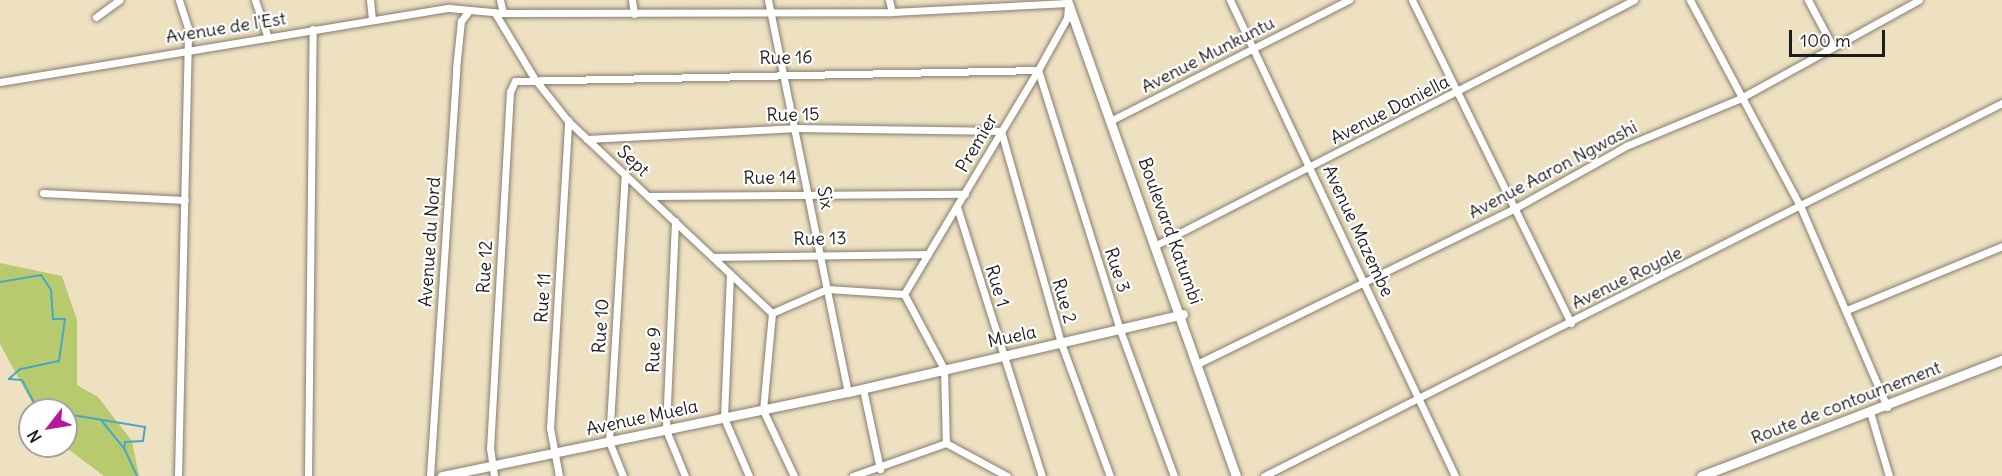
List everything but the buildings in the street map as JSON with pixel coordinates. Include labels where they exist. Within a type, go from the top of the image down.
[{"type":"street","points":[[96,17],[119,0]]},
{"type":"street","points":[[178,476],[188,24],[180,0]]},
{"type":"street","points":[[255,0],[268,38]]},
{"type":"street","points":[[370,0],[372,18]]},
{"type":"street","name":"Sept","points":[[500,0],[499,13],[534,78],[568,121],[772,313]]},
{"type":"street","points":[[632,0],[634,14]]},
{"type":"street","name":"Six","points":[[768,0],[783,73],[798,128],[808,193],[848,392]]},
{"type":"street","points":[[889,0],[892,12]]},
{"type":"street","name":"Avenue Mazembe","points":[[1230,0],[1311,166],[1455,476]]},
{"type":"street","name":"Avenue Munkuntu","points":[[1112,120],[1348,0]]},
{"type":"street","points":[[1412,0],[1457,93],[1517,207],[1571,323]]},
{"type":"street","name":"Avenue Daniella","points":[[1158,244],[1457,93],[1634,0]]},
{"type":"street","points":[[1690,0],[1739,99],[1801,208],[1887,406]]},
{"type":"street","points":[[1808,0],[1833,47]]},
{"type":"street","name":"Avenue Aaron Ngwashi","points":[[1199,363],[1517,207],[1626,146],[1739,99],[1919,0]]},
{"type":"street","name":"Avenue de l'Est","points":[[0,82],[268,38],[372,18],[449,8],[468,12],[499,13],[892,12],[1069,1]]},
{"type":"street","name":"Premier","points":[[904,294],[1038,70],[1067,18],[1069,1]]},
{"type":"street","name":"Boulevard Katumbi","points":[[1069,1],[1183,314],[1236,476]]},
{"type":"street","name":"Avenue du Nord","points":[[430,476],[456,69],[461,21],[468,12]]},
{"type":"street","points":[[308,476],[313,29]]},
{"type":"street","name":"Rue 16","points":[[534,78],[1038,70]]},
{"type":"street","name":"Rue 3","points":[[1038,70],[1120,330],[1174,476]]},
{"type":"street","name":"Rue 12","points":[[494,476],[490,466],[510,92],[515,81],[534,78]]},
{"type":"street","name":"Avenue Royale","points":[[1264,476],[1801,208],[2002,103]]},
{"type":"street","name":"Rue 11","points":[[559,476],[550,454],[568,121]]},
{"type":"street","name":"Rue 15","points":[[587,139],[798,128],[1001,131]]},
{"type":"street","name":"Rue 2","points":[[1001,131],[1060,343],[1110,476]]},
{"type":"street","name":"Rue 10","points":[[622,476],[609,441],[625,174]]},
{"type":"street","points":[[43,193],[184,200]]},
{"type":"street","name":"Rue 14","points":[[648,196],[808,193],[965,194]]},
{"type":"street","name":"Rue 1","points":[[957,207],[1002,356],[1042,476]]},
{"type":"street","name":"Rue 9","points":[[675,222],[666,430],[685,476]]},
{"type":"street","points":[[1847,310],[2002,246]]},
{"type":"street","name":"Rue 13","points":[[712,257],[821,253],[928,254]]},
{"type":"street","points":[[730,274],[724,418],[750,476]]},
{"type":"street","points":[[795,476],[763,410],[772,313],[827,290],[904,294],[944,369],[946,443]]},
{"type":"street","name":"Muela","points":[[848,392],[1183,314]]},
{"type":"street","name":"Route de contournement","points":[[1701,476],[2002,360]]},
{"type":"street","points":[[863,389],[880,468]]},
{"type":"street","name":"Avenue Muela","points":[[442,476],[848,392]]},
{"type":"street","points":[[1870,412],[1889,476]]},
{"type":"street","points":[[853,476],[869,474],[946,443]]},
{"type":"street","points":[[946,443],[1001,475]]},
{"type":"green space","points":[[0,263],[62,276],[77,320],[77,385],[98,397],[132,441],[139,476],[104,476],[78,456],[78,398],[29,398],[0,344]]},
{"type":"waterway","points":[[0,282],[41,275],[51,290],[53,319],[65,319],[59,361],[20,369],[9,379],[22,380],[32,398]]},
{"type":"waterway","points":[[78,416],[145,427],[143,441],[125,442],[124,448],[137,476]]},
{"type":"waterway","points":[[101,420],[124,448]]}]
